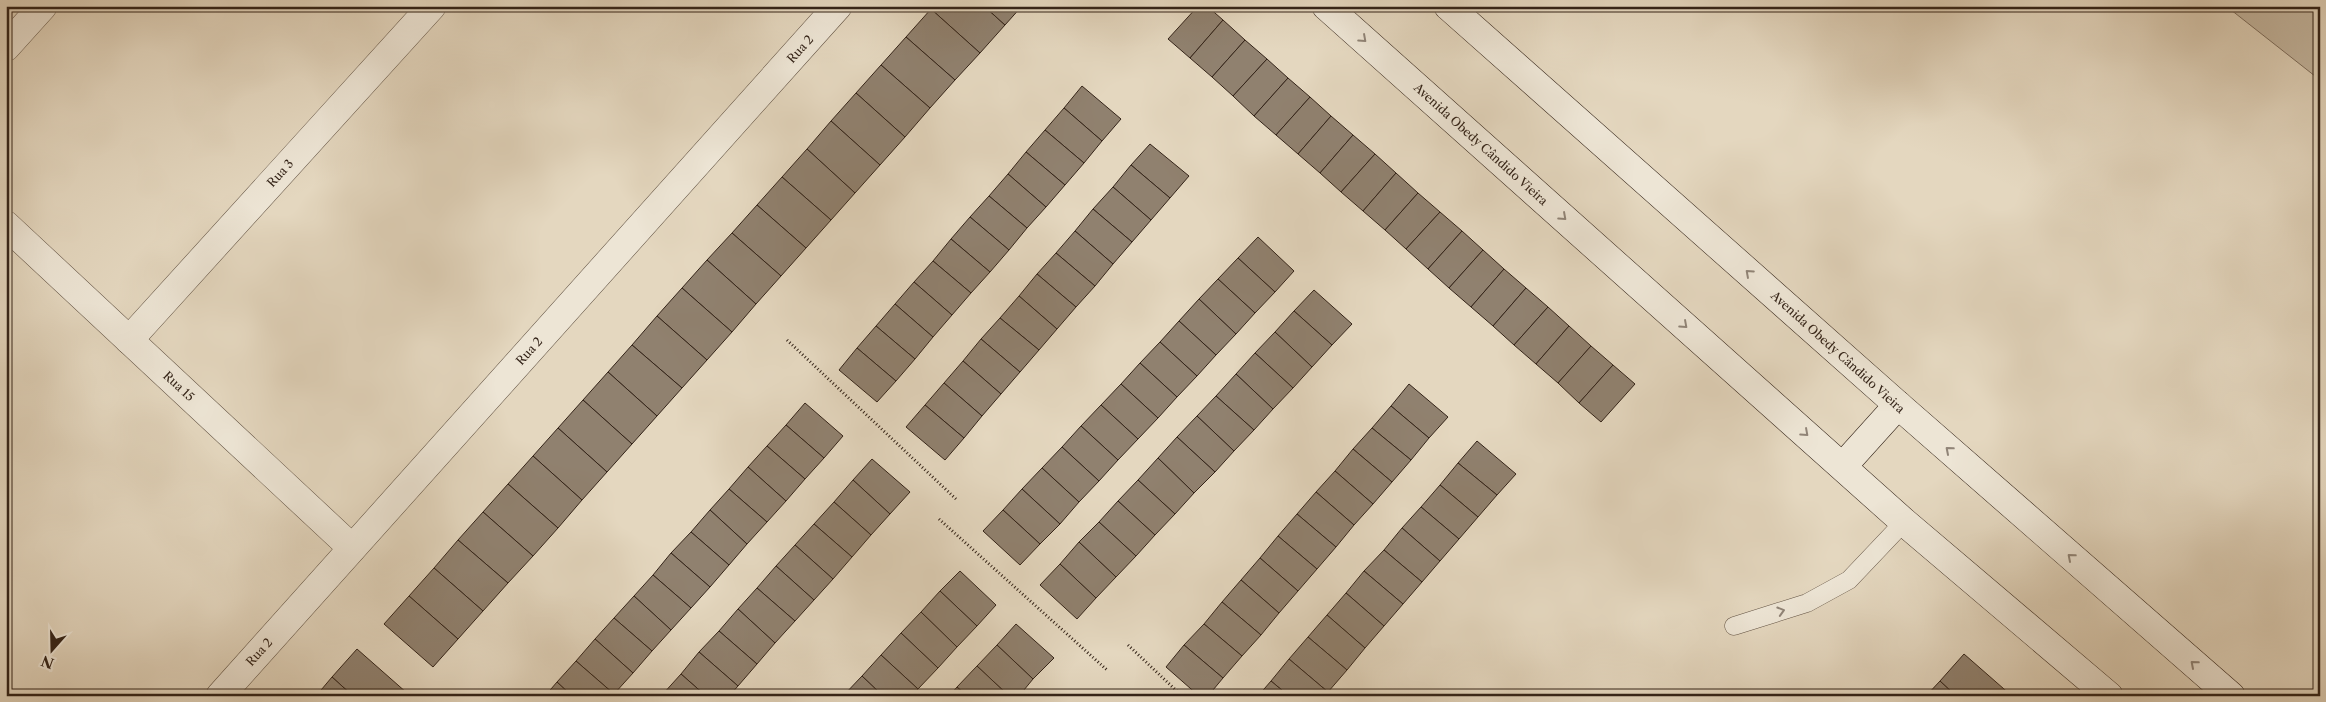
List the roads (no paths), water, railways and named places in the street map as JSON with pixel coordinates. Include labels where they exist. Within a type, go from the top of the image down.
[{"type":"main road","points":[[6,48],[43,6]]},
{"type":"main road","name":"Rua 3","points":[[129,340],[432,6]]},
{"type":"main road","name":"Rua 2","points":[[220,696],[838,6]]},
{"type":"main road","name":"Avenida Obedy Cândido Vieira","points":[[1326,6],[1904,522],[2109,696]]},
{"type":"main road","name":"Avenida Obedy Cândido Vieira","points":[[1448,6],[1898,405],[2231,696]]},
{"type":"main road","name":"Rua 15","points":[[6,225],[352,548]]},
{"type":"main road","points":[[1842,466],[1898,405]]},
{"type":"lane","points":[[1734,626],[1807,603],[1849,580],[1904,522]]}]
